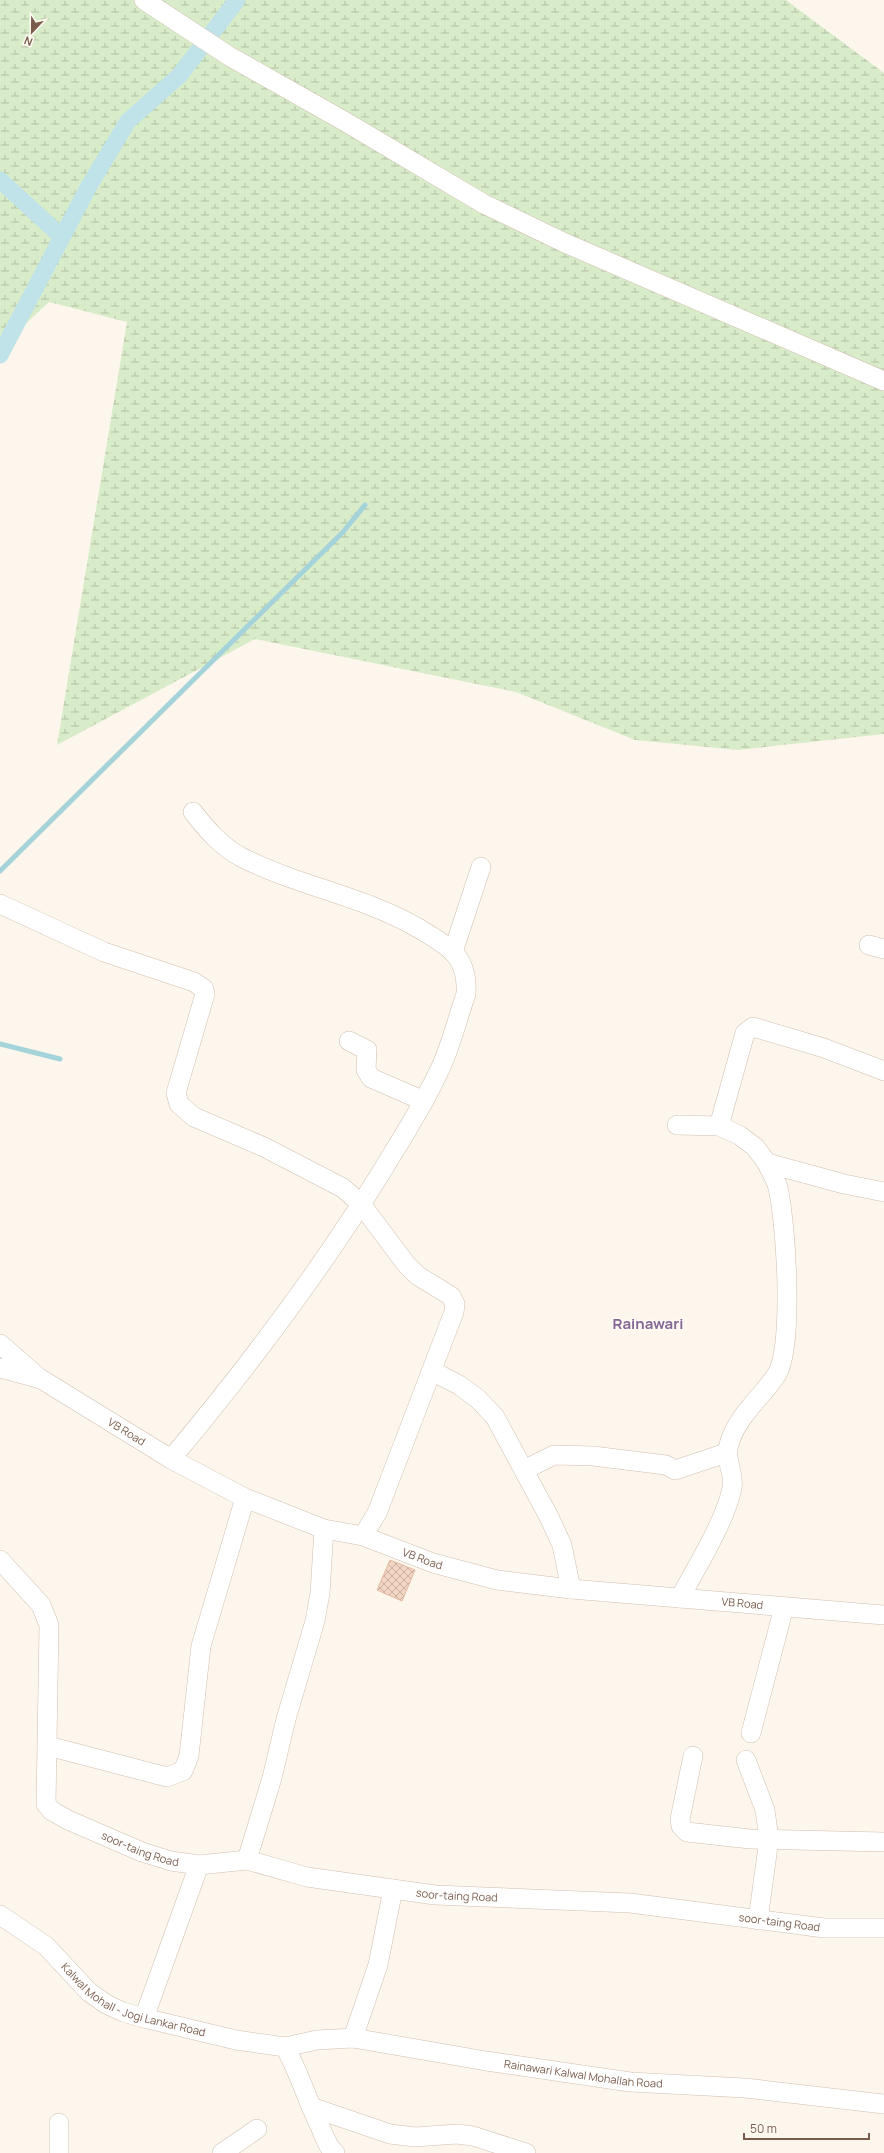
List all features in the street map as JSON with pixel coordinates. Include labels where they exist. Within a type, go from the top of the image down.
[{"type":"street","points":[[144,0],[199,38],[229,56],[344,120],[484,204],[520,223],[884,381]]},
{"type":"street","points":[[171,1459],[240,1377],[306,1288],[361,1204],[424,1101],[440,1069],[466,994],[466,976],[460,962],[453,952],[432,936],[402,919],[364,903],[272,871],[240,857],[217,841],[193,812]]},
{"type":"street","points":[[453,952],[481,867]]},
{"type":"street","points":[[0,904],[104,952],[201,986],[205,994],[176,1093],[179,1104],[194,1117],[312,1170],[343,1188],[361,1204],[406,1264],[418,1276],[451,1296],[455,1304],[454,1312],[377,1513],[363,1536]]},
{"type":"street","points":[[719,1126],[745,1033],[753,1027],[824,1048],[884,1071]]},
{"type":"street","points":[[349,1041],[367,1050],[366,1070],[371,1078],[424,1101]]},
{"type":"street","points":[[677,1125],[719,1126],[739,1135],[755,1147],[767,1163],[778,1187],[783,1230],[788,1308],[785,1346],[777,1374],[748,1408],[730,1439],[726,1453],[732,1480],[730,1494],[720,1521],[680,1598]]},
{"type":"street","points":[[767,1163],[844,1184],[884,1192]]},
{"type":"street","points":[[0,1344],[41,1379]]},
{"type":"street","name":"VB Road","points":[[0,1368],[41,1379],[171,1459],[245,1498],[324,1529],[363,1536],[433,1563],[497,1580],[571,1589],[884,1615]]},
{"type":"street","points":[[432,1371],[459,1385],[478,1399],[495,1417],[562,1545],[571,1589]]},
{"type":"street","points":[[524,1470],[554,1455],[594,1456],[666,1465],[675,1470],[726,1453]]},
{"type":"street","points":[[0,1560],[41,1605],[48,1625],[48,1746],[167,1777],[183,1771],[189,1756],[201,1646],[245,1498]]},
{"type":"street","points":[[246,1860],[272,1778],[286,1719],[315,1621],[320,1593],[324,1529]]},
{"type":"street","points":[[751,1733],[784,1607]]},
{"type":"street","name":"soor-taing Road","points":[[48,1746],[46,1804],[52,1811],[68,1820],[142,1852],[170,1861],[199,1865],[246,1860],[307,1877],[435,1895],[630,1903],[824,1928],[884,1928]]},
{"type":"street","points":[[693,1756],[680,1819],[681,1826],[687,1832],[695,1834],[769,1839],[884,1842]]},
{"type":"street","points":[[746,1760],[763,1804],[769,1839],[758,1920]]},
{"type":"street","points":[[144,2018],[199,1865]]},
{"type":"street","points":[[353,2038],[378,1965],[393,1889]]},
{"type":"street","name":"Kalwal Mohall - Jogi Lankar Road","points":[[0,1915],[46,1946],[65,1964],[89,1992],[123,2012],[236,2040],[284,2047]]},
{"type":"street","name":"Rainawari Kalwal Mohallah Road","points":[[284,2047],[317,2040],[353,2038],[486,2061],[622,2081],[745,2088],[884,2104]]},
{"type":"street","points":[[284,2047],[293,2063],[310,2107],[328,2145],[335,2153]]},
{"type":"street","points":[[310,2107],[390,2134],[415,2137],[457,2134],[473,2136],[526,2153]]},
{"type":"street","points":[[59,2123],[59,2153]]},
{"type":"street","points":[[222,2153],[257,2129]]},
{"type":"green space","points":[[0,0],[786,0],[884,73],[884,734],[738,750],[635,740],[516,692],[255,639],[57,745],[127,322],[49,302],[0,348]]},
{"type":"building","points":[[390,1560],[415,1570],[402,1601],[377,1590]]},
{"type":"waterway","points":[[0,355],[89,186],[128,121],[179,76],[237,0]]},
{"type":"waterway","points":[[0,180],[62,237]]},
{"type":"waterway","points":[[0,871],[343,532],[365,505]]},
{"type":"waterway","points":[[0,1044],[60,1059]]},
{"type":"district","name":"Rainawari","points":[[648,1324]]}]
